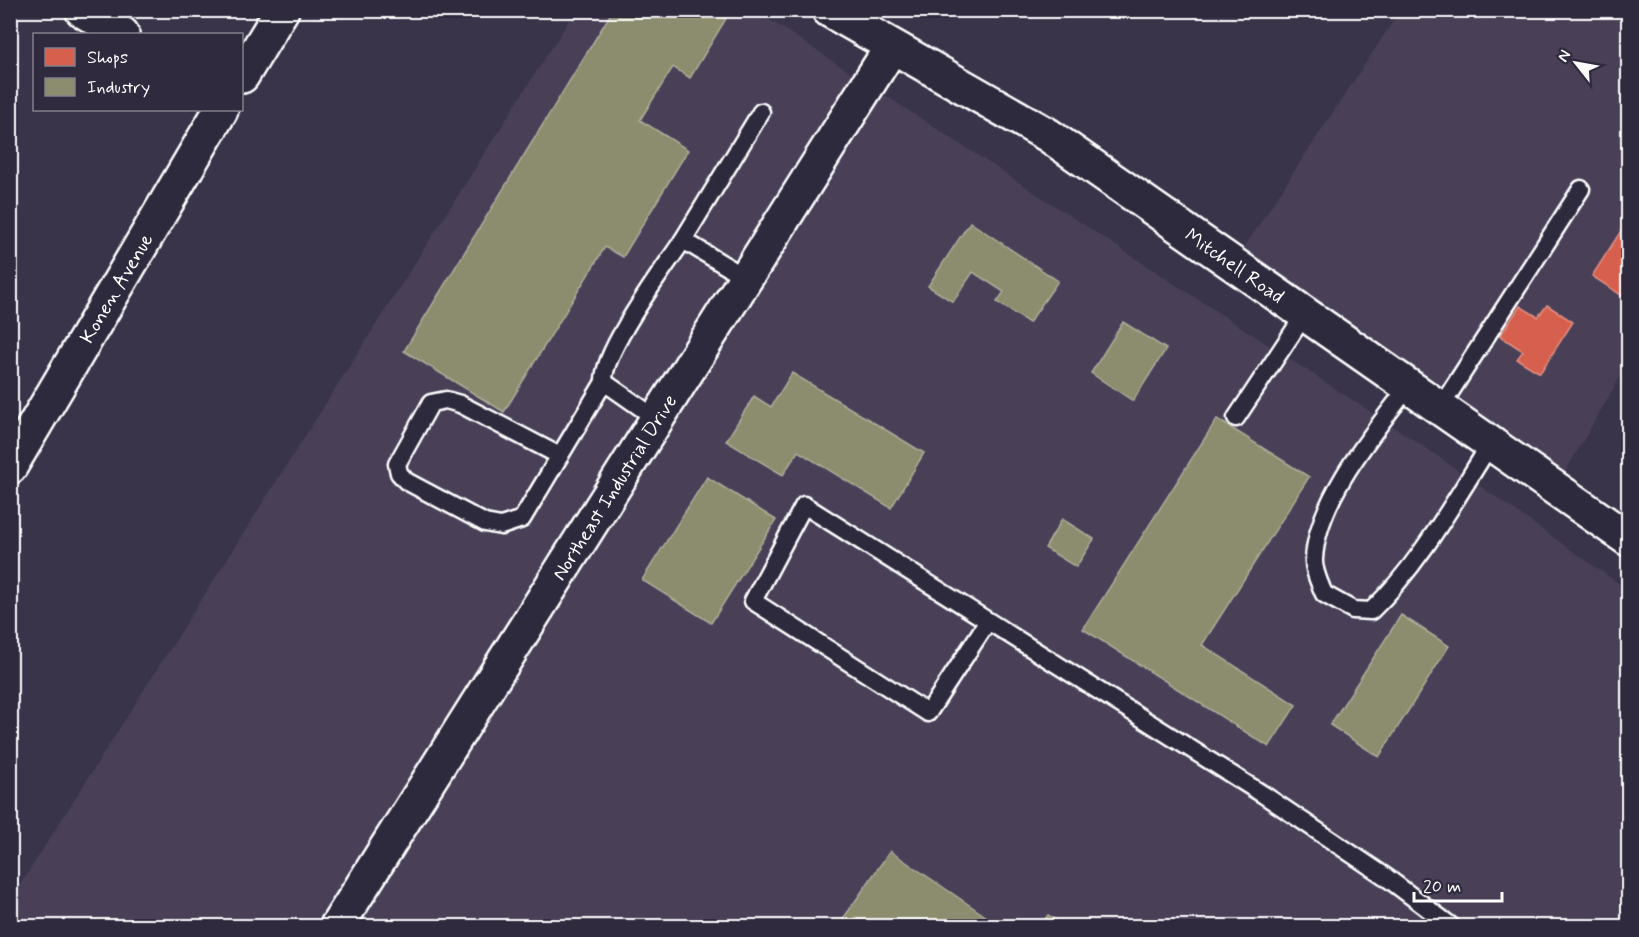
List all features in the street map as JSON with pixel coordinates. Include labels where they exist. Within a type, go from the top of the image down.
[{"type":"street","points":[[82,10],[120,33]]},
{"type":"street","points":[[243,74],[282,10]]},
{"type":"street","name":"Mitchell Road","points":[[829,10],[891,48],[1048,135],[1629,539]]},
{"type":"street","name":"Northeast Industrial Drive","points":[[337,927],[891,48]]},
{"type":"street","name":"Konen Avenue","points":[[10,467],[220,111]]},
{"type":"lane","points":[[560,456],[460,404],[446,400],[431,403],[397,464],[399,473],[406,481],[485,523],[501,526],[522,519],[560,456],[604,382],[607,364],[625,329],[683,240],[761,112]]},
{"type":"lane","points":[[1440,408],[1581,189]]},
{"type":"lane","points":[[683,240],[746,278]]},
{"type":"lane","points":[[1236,418],[1305,314]]},
{"type":"lane","points":[[604,382],[657,419]]},
{"type":"lane","points":[[1408,386],[1347,469],[1329,508],[1313,560],[1324,594],[1353,610],[1371,611],[1394,589],[1414,563],[1491,443]]},
{"type":"lane","points":[[988,621],[928,713],[753,601],[804,505],[988,621],[1264,795],[1386,877],[1451,927]]},
{"type":"shaded area","points":[[575,11],[756,11],[1426,448],[1628,590],[1628,926],[11,926],[10,901]]},
{"type":"shaded area","points":[[1400,11],[1628,11],[1628,363],[1561,479],[1239,255]]},
{"type":"building: Shops","points":[[1628,220],[1628,289],[1624,297],[1592,276]]},
{"type":"building: Shops","points":[[1547,305],[1573,322],[1540,373],[1517,359],[1523,351],[1500,336],[1520,306],[1538,317]]},
{"type":"building: Industry","points":[[613,10],[717,10],[727,17],[690,78],[673,67],[640,120],[688,150],[623,257],[605,247],[504,412],[404,351]]},
{"type":"building: Industry","points":[[970,222],[1058,281],[1029,323],[997,302],[1004,292],[973,272],[953,302],[928,286]]},
{"type":"building: Industry","points":[[1123,322],[1166,349],[1133,401],[1091,373]]},
{"type":"building: Industry","points":[[792,373],[924,453],[891,508],[798,451],[783,475],[726,441],[754,396],[771,407]]},
{"type":"building: Industry","points":[[1217,419],[1309,477],[1202,645],[1296,705],[1269,747],[1083,629]]},
{"type":"building: Industry","points":[[707,477],[776,520],[711,623],[642,580]]},
{"type":"building: Industry","points":[[1062,519],[1094,539],[1076,567],[1045,548]]},
{"type":"building: Industry","points":[[1401,615],[1449,646],[1379,757],[1330,725]]},
{"type":"building: Industry","points":[[890,851],[1000,926],[838,926]]},
{"type":"building: Industry","points":[[1048,915],[1065,926],[1040,926]]}]
